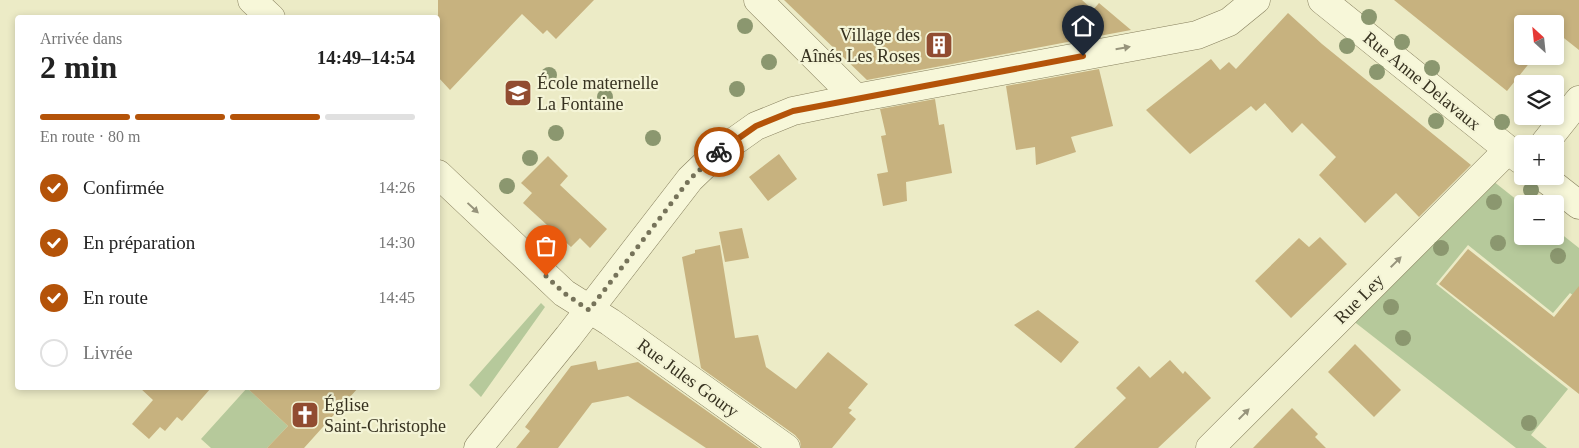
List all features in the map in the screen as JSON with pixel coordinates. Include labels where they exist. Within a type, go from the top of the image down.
[{"type":"street","points":[[252,0],[268,15]]},
{"type":"street","points":[[758,0],[856,98]]},
{"type":"street","points":[[478,448],[589,310],[690,179],[715,155],[756,126],[793,111],[856,98],[1197,35],[1229,22],[1256,0]]},
{"type":"street","name":"Rue Anne Delavaux","points":[[1322,0],[1514,154]]},
{"type":"street","points":[[1551,135],[1579,100]]},
{"type":"street","name":"Rue Ley","points":[[1210,448],[1514,156]]},
{"type":"street","name":"Rue Jules Goury","points":[[440,176],[564,293],[610,322],[786,448]]},
{"type":"street","points":[[1553,185],[1579,206]]},
{"type":"green space","points":[[1493,181],[1514,198],[1514,245],[1564,245],[1564,236],[1579,248],[1579,300],[1570,293],[1553,313],[1468,245],[1436,284],[1568,389],[1531,435],[1547,448],[1516,448],[1352,320]]},
{"type":"green space","points":[[541,303],[545,307],[481,397],[469,385]]},
{"type":"green space","points":[[245,390],[249,390],[288,426],[267,448],[211,448],[201,439]]},
{"type":"building","points":[[438,0],[594,0],[556,39],[547,30],[543,34],[522,14],[450,90],[440,79],[440,15],[438,15]]},
{"type":"building","name":"Village des Aînés Les Roses","points":[[784,0],[1082,0],[1093,10],[1099,3],[1131,30],[867,80]]},
{"type":"building","points":[[1394,0],[1579,0],[1579,50],[1564,38],[1564,15],[1514,15],[1514,65],[1528,65],[1520,75],[1514,75],[1514,82],[1507,91]]},
{"type":"building","points":[[1288,13],[1322,44],[1471,165],[1419,217],[1396,193],[1365,223],[1319,175],[1336,157],[1302,123],[1292,133],[1265,103],[1256,111],[1251,106],[1190,154],[1146,110],[1211,59],[1220,70],[1229,62],[1236,69]]},
{"type":"building","points":[[1099,69],[1113,126],[1071,137],[1076,152],[1036,165],[1035,147],[1016,150],[1006,86]]},
{"type":"building","points":[[935,99],[939,125],[944,124],[952,173],[906,182],[907,201],[883,206],[877,174],[888,172],[881,136],[886,135],[880,109]]},
{"type":"building","points":[[779,154],[797,179],[768,201],[749,177]]},
{"type":"building","points":[[548,156],[568,176],[560,185],[607,229],[590,248],[580,238],[571,247],[523,203],[532,193],[521,183]]},
{"type":"building","points":[[742,228],[749,258],[725,262],[719,232]]},
{"type":"building","points":[[1320,237],[1347,264],[1291,318],[1255,281],[1299,238],[1309,247]]},
{"type":"building","points":[[720,245],[735,338],[758,335],[766,367],[796,389],[828,352],[868,384],[848,408],[852,410],[849,413],[856,419],[832,448],[801,448],[800,441],[795,435],[701,368],[682,257],[695,253],[695,250]]},
{"type":"building","points":[[1468,249],[1554,317],[1579,286],[1579,394],[1439,284]]},
{"type":"building","points":[[1038,310],[1079,342],[1061,363],[1014,325]]},
{"type":"building","points":[[1355,344],[1401,390],[1374,417],[1328,372]]},
{"type":"building","points":[[1170,360],[1183,374],[1185,371],[1211,398],[1158,448],[1074,448],[1126,398],[1116,388],[1139,366],[1150,378]]},
{"type":"building","points":[[596,361],[598,370],[638,362],[759,448],[706,448],[628,396],[592,403],[558,448],[516,448],[530,431],[525,427],[571,366]]},
{"type":"building","points":[[142,390],[209,390],[182,421],[177,417],[165,431],[160,427],[149,439],[132,424],[153,400]]},
{"type":"building","name":"Église Saint-Christophe","points":[[249,390],[356,390],[304,448],[267,448],[288,426]]},
{"type":"building","points":[[1292,408],[1318,434],[1315,437],[1326,448],[1253,448]]},
{"type":"way so far","points":[[546,276],[564,293],[589,310],[690,179],[719,152]]},
{"type":"place","name":"Village des Aînés Les Roses","points":[[939,45]]},
{"type":"place","name":"École maternelle La Fontaine","points":[[518,93]]},
{"type":"place","name":"Église Saint-Christophe","points":[[305,415]]},
{"type":"route","points":[[719,152],[756,126],[793,111],[1083,56]]}]
